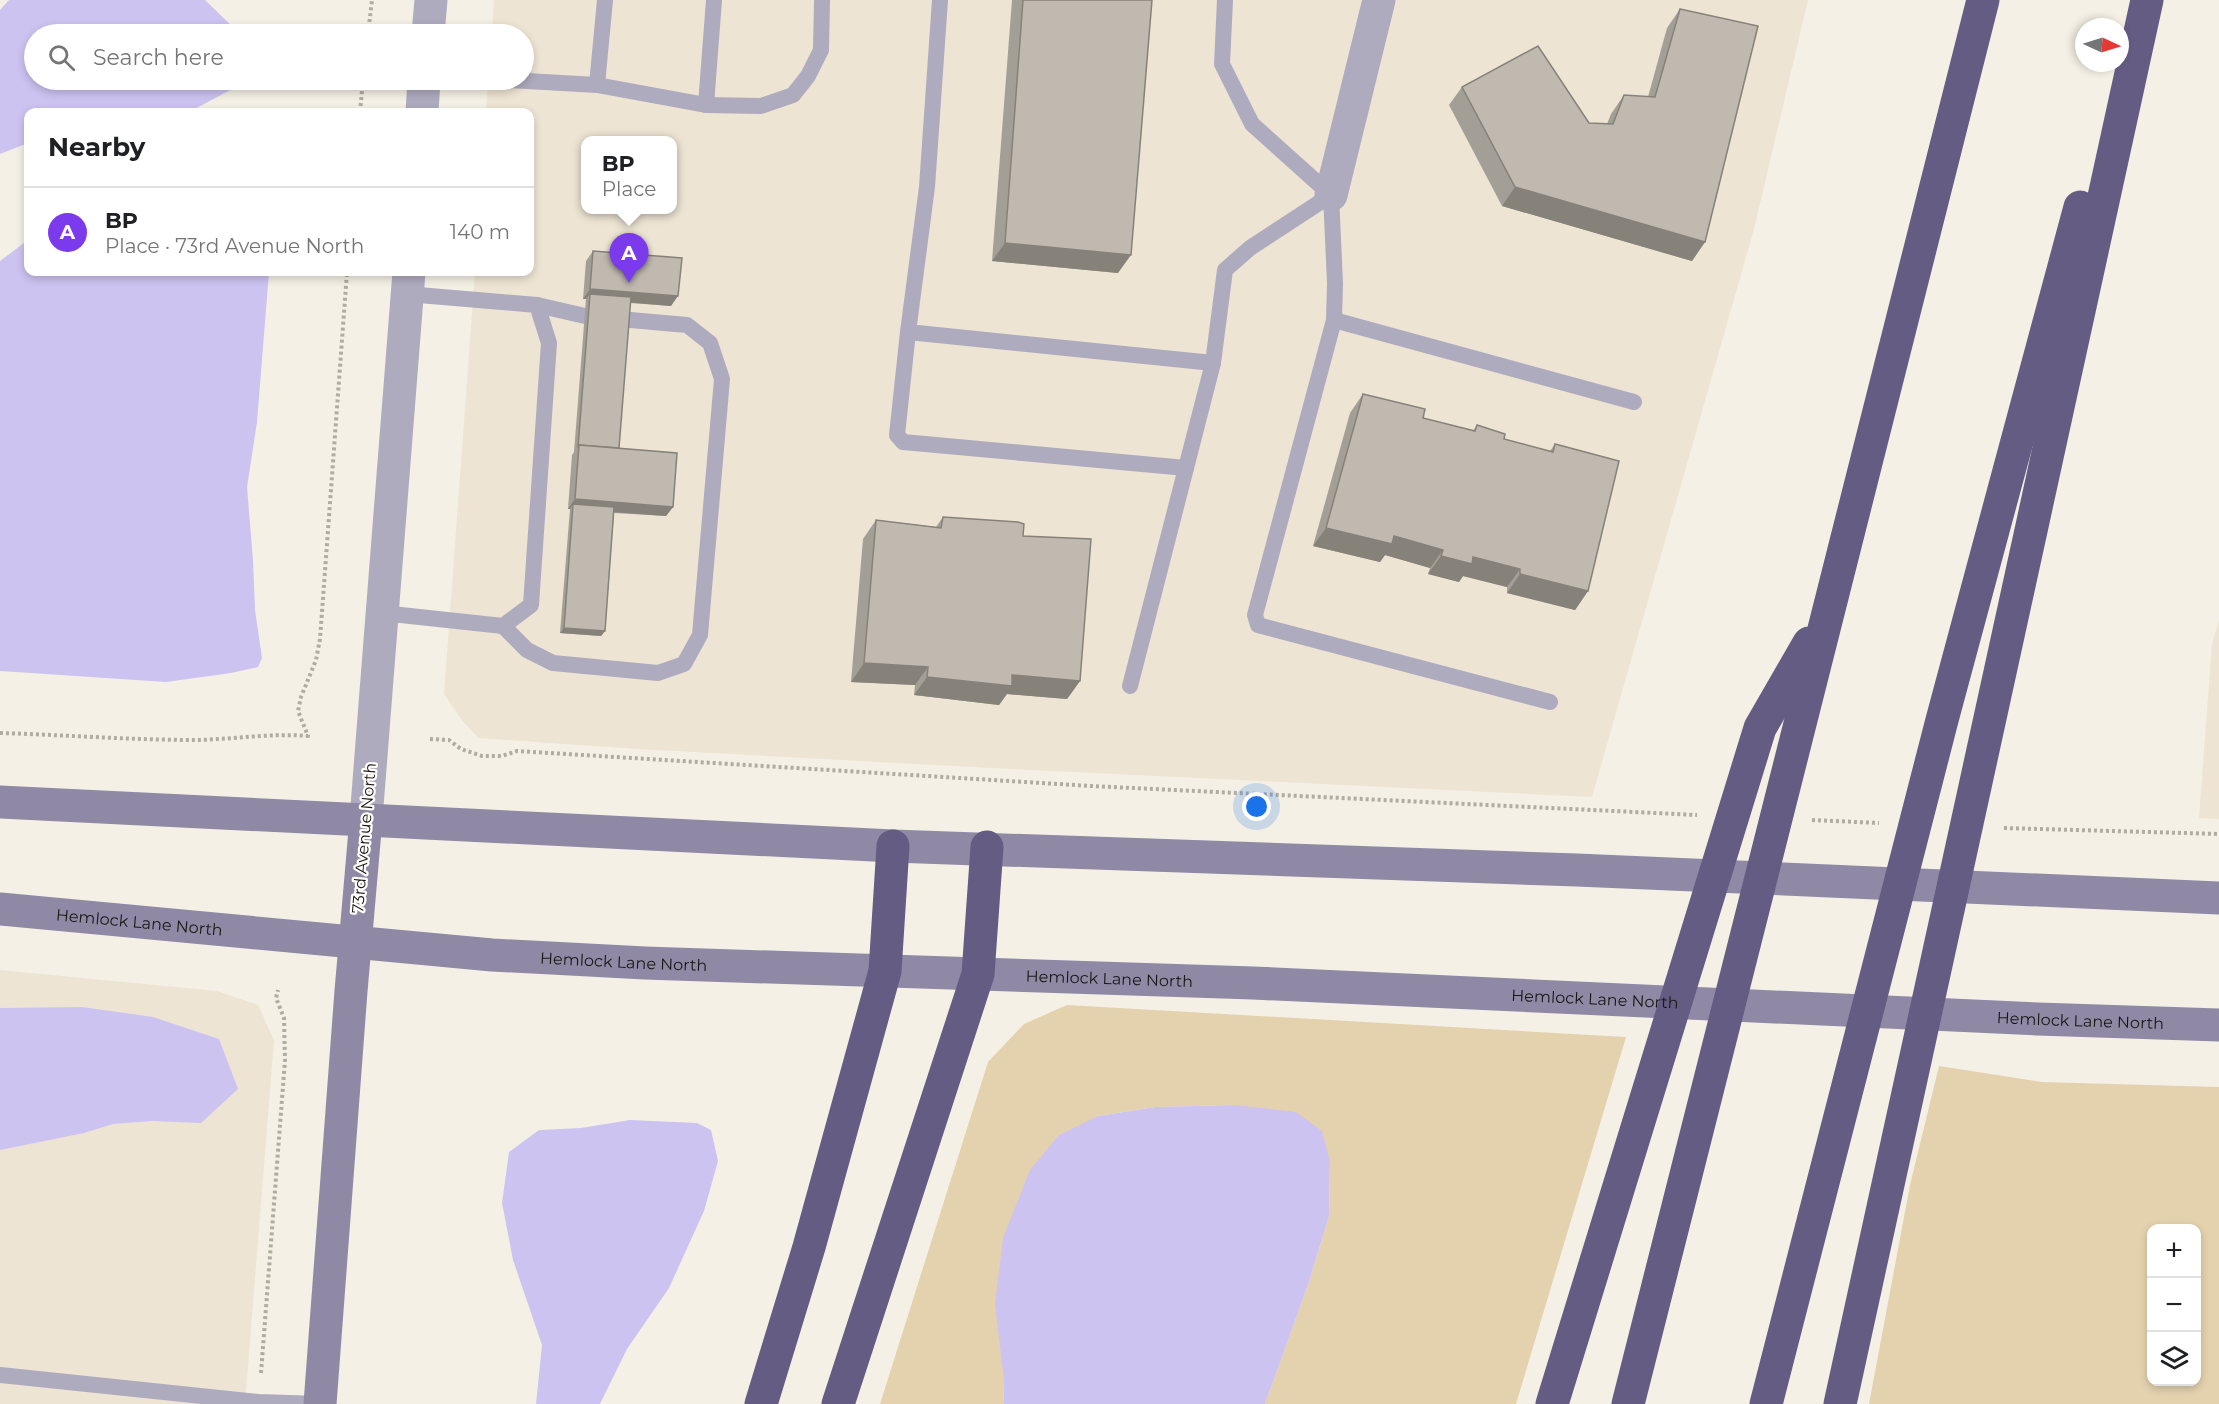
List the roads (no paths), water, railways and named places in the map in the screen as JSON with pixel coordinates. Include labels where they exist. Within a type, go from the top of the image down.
[{"type":"highway","points":[[1628,1404],[1983,0]]},
{"type":"highway","points":[[2129,27],[2136,0]]},
{"type":"highway","points":[[1840,1404],[2147,0]]},
{"type":"highway","points":[[1766,1404],[1942,720],[2117,72]]},
{"type":"highway","points":[[1552,1404],[1760,728],[1829,608]]},
{"type":"highway","points":[[761,1404],[809,1247],[885,971],[893,846]]},
{"type":"highway","points":[[838,1404],[978,974],[987,848]]},
{"type":"highway","points":[[738,1404],[773,1364]]},
{"type":"main road","points":[[0,802],[893,846],[2219,898]]},
{"type":"main road","name":"73rd Avenue North","points":[[320,1404],[366,819]]},
{"type":"main road","name":"Hemlock Lane North","points":[[0,909],[355,944],[563,959],[1265,984],[2219,1025]]},
{"type":"street","points":[[429,24],[431,0]]},
{"type":"street","points":[[1331,195],[1379,0]]},
{"type":"street","points":[[422,108],[423,90]]},
{"type":"street","name":"73rd Avenue North","points":[[366,819],[408,283]]},
{"type":"lane","points":[[597,85],[605,0]]},
{"type":"lane","points":[[706,105],[714,0]]},
{"type":"lane","points":[[534,81],[597,85],[706,105],[761,106],[793,95],[808,75],[821,50],[822,0]]},
{"type":"lane","points":[[940,0],[927,187],[897,435],[903,442],[1186,468]]},
{"type":"lane","points":[[1225,0],[1222,64],[1252,124],[1331,195],[1334,320],[1255,615],[1258,625],[1550,702]]},
{"type":"lane","points":[[1130,686],[1213,363],[1225,270],[1251,248],[1331,195]]},
{"type":"lane","points":[[382,613],[503,626],[527,650],[553,663],[658,673],[684,664],[700,635],[722,380],[710,343],[687,325],[585,316],[537,305],[408,283]]},
{"type":"lane","points":[[503,626],[531,605],[549,343],[537,305]]},
{"type":"lane","points":[[1334,320],[1634,402]]},
{"type":"lane","points":[[908,332],[1213,363]]},
{"type":"lane","points":[[0,1375],[259,1402],[320,1404]]},
{"type":"place","name":"BP","points":[[629,283]]}]
